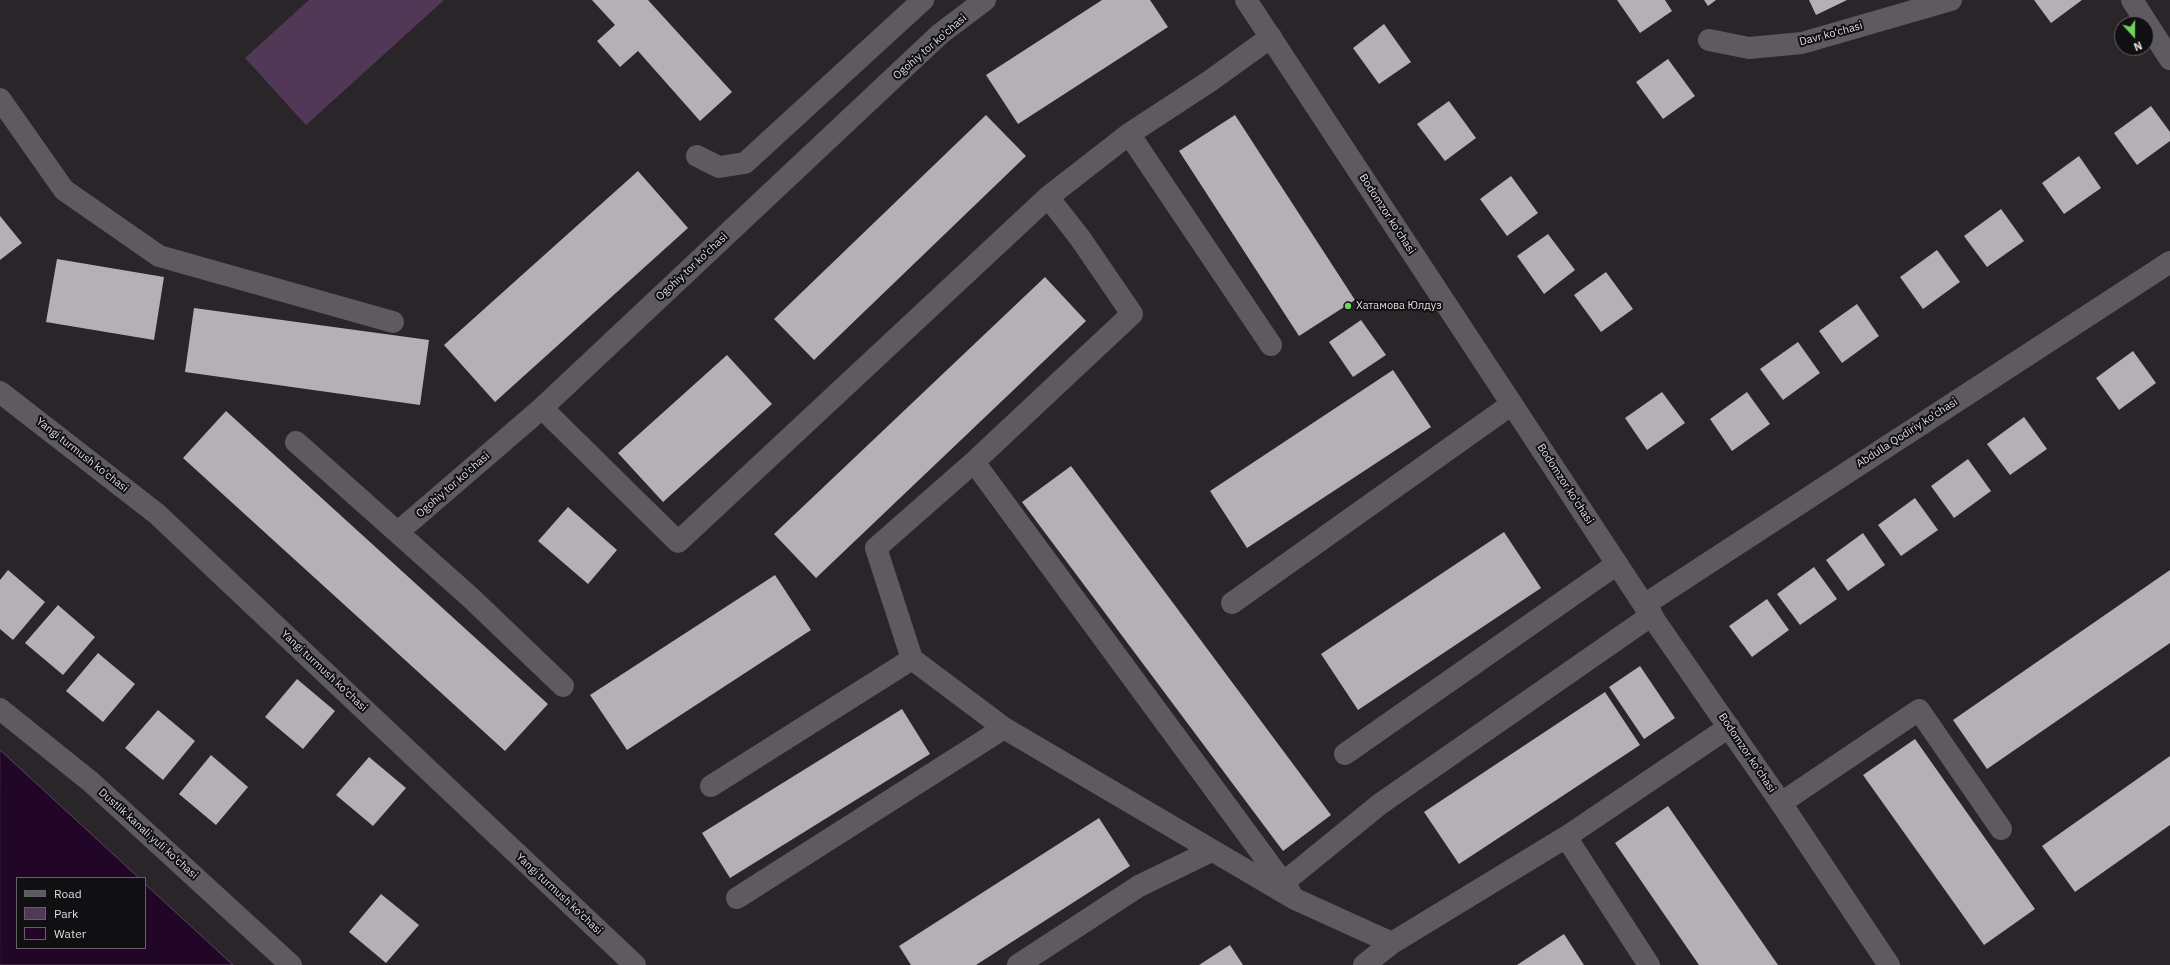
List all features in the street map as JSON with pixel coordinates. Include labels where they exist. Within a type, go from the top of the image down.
[{"type":"street","points":[[697,156],[719,167],[745,163],[923,0]]},
{"type":"street","name":"Ogohiy tor ko'chasi","points":[[398,532],[542,408],[940,34],[985,0]]},
{"type":"street","name":"Bodomzor ko'chasi","points":[[1246,0],[1617,564],[1890,965]]},
{"type":"street","name":"Davr ko'chasi","points":[[1708,40],[1749,48],[1802,43],[1951,0]]},
{"type":"street","points":[[2132,0],[2170,59]]},
{"type":"street","points":[[542,408],[678,542],[1048,197],[1129,134],[1210,81],[1271,36]]},
{"type":"street","points":[[0,99],[64,190],[159,256],[393,322]]},
{"type":"street","points":[[1129,134],[1271,345]]},
{"type":"street","points":[[1048,197],[1080,238],[1132,314],[974,462],[876,548],[912,659],[1004,728],[1211,851],[1392,943]]},
{"type":"street","name":"Abdulla Qodiriy ko'chasi","points":[[1289,891],[1380,804],[1648,610],[2170,262]]},
{"type":"street","name":"Yangi turmush ko'chasi","points":[[0,392],[157,514],[635,965]]},
{"type":"street","points":[[1232,603],[1512,404]]},
{"type":"street","points":[[296,442],[398,532],[563,686]]},
{"type":"street","points":[[974,462],[1289,891]]},
{"type":"street","points":[[1345,754],[1617,564]]},
{"type":"street","points":[[711,786],[912,659]]},
{"type":"street","name":"Dustlik kanali yuli ko'chasi","points":[[0,709],[91,782],[291,965]]},
{"type":"street","points":[[1781,803],[1919,710],[2001,829]]},
{"type":"street","points":[[1364,965],[1392,943],[1566,837],[1729,727]]},
{"type":"street","points":[[737,898],[1004,728]]},
{"type":"street","points":[[1566,837],[1649,965]]},
{"type":"street","points":[[1018,965],[1140,886],[1211,851]]},
{"type":"green space","points":[[309,0],[444,0],[306,125],[245,58]]},
{"type":"water","points":[[0,750],[138,877],[16,877],[16,949],[146,949],[146,885],[233,965],[0,965]]},
{"type":"building","points":[[592,0],[648,0],[732,92],[700,121],[638,51],[620,67],[597,41],[615,25]]},
{"type":"building","points":[[1102,0],[1150,0],[1168,27],[1018,124],[986,75]]},
{"type":"building","points":[[1617,0],[1665,0],[1672,11],[1640,33]]},
{"type":"building","points":[[1704,0],[1716,0],[1708,6]]},
{"type":"building","points":[[1809,0],[1847,0],[1816,15]]},
{"type":"building","points":[[2034,0],[2082,0],[2051,23]]},
{"type":"building","points":[[1384,24],[1411,62],[1379,84],[1353,48]]},
{"type":"building","points":[[1668,59],[1695,96],[1663,119],[1636,82]]},
{"type":"building","points":[[1449,101],[1476,138],[1445,161],[1417,124]]},
{"type":"building","points":[[2151,106],[2170,132],[2170,141],[2137,165],[2114,133]]},
{"type":"building","points":[[986,115],[1026,156],[814,360],[774,319]]},
{"type":"building","points":[[1235,115],[1355,300],[1299,336],[1179,151]]},
{"type":"building","points":[[2079,156],[2101,188],[2064,214],[2042,183]]},
{"type":"building","points":[[638,171],[688,228],[495,402],[444,345]]},
{"type":"building","points":[[1511,176],[1538,213],[1507,236],[1480,199]]},
{"type":"building","points":[[2001,209],[2024,241],[1987,267],[1964,236]]},
{"type":"building","points":[[0,216],[22,243],[0,260]]},
{"type":"building","points":[[1548,234],[1575,270],[1544,294],[1517,256]]},
{"type":"building","points":[[1937,250],[1960,282],[1923,309],[1900,277]]},
{"type":"building","points":[[57,259],[164,277],[154,340],[46,322]]},
{"type":"building","points":[[1606,272],[1633,309],[1601,332],[1574,295]]},
{"type":"building","points":[[1045,277],[1086,321],[816,578],[774,534]]},
{"type":"building","points":[[1857,304],[1879,336],[1842,363],[1819,331]]},
{"type":"building","points":[[194,308],[429,340],[420,405],[185,372]]},
{"type":"building","points":[[1361,320],[1386,355],[1353,377],[1329,342]]},
{"type":"building","points":[[1798,342],[1820,373],[1783,400],[1760,369]]},
{"type":"building","points":[[2133,351],[2156,383],[2119,410],[2096,378]]},
{"type":"building","points":[[727,355],[772,404],[663,502],[618,453]]},
{"type":"building","points":[[1393,370],[1431,427],[1247,548],[1210,491]]},
{"type":"building","points":[[1662,392],[1685,423],[1647,450],[1625,418]]},
{"type":"building","points":[[1747,392],[1770,424],[1732,451],[1710,419]]},
{"type":"building","points":[[226,411],[548,704],[505,751],[183,458]]},
{"type":"building","points":[[2024,417],[2047,449],[2010,475],[1987,444]]},
{"type":"building","points":[[1968,459],[1991,491],[1954,518],[1931,486]]},
{"type":"building","points":[[1071,466],[1331,815],[1283,851],[1022,502]]},
{"type":"building","points":[[1915,498],[1938,530],[1901,556],[1878,525]]},
{"type":"building","points":[[568,507],[617,550],[588,584],[538,541]]},
{"type":"building","points":[[1504,532],[1541,588],[1358,710],[1321,654]]},
{"type":"building","points":[[1863,533],[1885,565],[1848,591],[1826,560]]},
{"type":"building","points":[[1814,567],[1837,599],[1800,625],[1777,594]]},
{"type":"building","points":[[8,570],[45,602],[13,640],[0,629],[0,580]]},
{"type":"building","points":[[2170,570],[2170,643],[1987,769],[1953,720]]},
{"type":"building","points":[[775,575],[811,630],[627,750],[590,695]]},
{"type":"building","points":[[1767,599],[1789,630],[1752,657],[1729,626]]},
{"type":"building","points":[[58,605],[95,637],[63,675],[25,643]]},
{"type":"building","points":[[98,653],[135,684],[103,722],[66,691]]},
{"type":"building","points":[[1640,666],[1675,718],[1644,739],[1609,687]]},
{"type":"building","points":[[297,679],[335,711],[303,749],[265,717]]},
{"type":"building","points":[[1605,692],[1640,745],[1459,864],[1424,812]]},
{"type":"building","points":[[902,709],[930,754],[730,878],[702,833]]},
{"type":"building","points":[[158,710],[195,741],[163,780],[125,748]]},
{"type":"building","points":[[1915,739],[2035,909],[1984,945],[1863,775]]},
{"type":"building","points":[[211,755],[248,787],[216,825],[179,794]]},
{"type":"building","points":[[2170,756],[2170,825],[2075,892],[2042,846]]},
{"type":"building","points":[[369,757],[406,788],[373,826],[336,795]]},
{"type":"building","points":[[1668,806],[1778,965],[1699,965],[1615,843]]},
{"type":"building","points":[[1099,818],[1130,866],[976,965],[911,965],[899,946]]},
{"type":"building","points":[[381,894],[419,925],[386,963],[349,932]]},
{"type":"building","points":[[1564,934],[1584,965],[1517,965]]},
{"type":"building","points":[[1230,945],[1243,965],[1199,965]]},
{"type":"place","name":"Хатамова Юлдуз","points":[[1348,306]]}]
